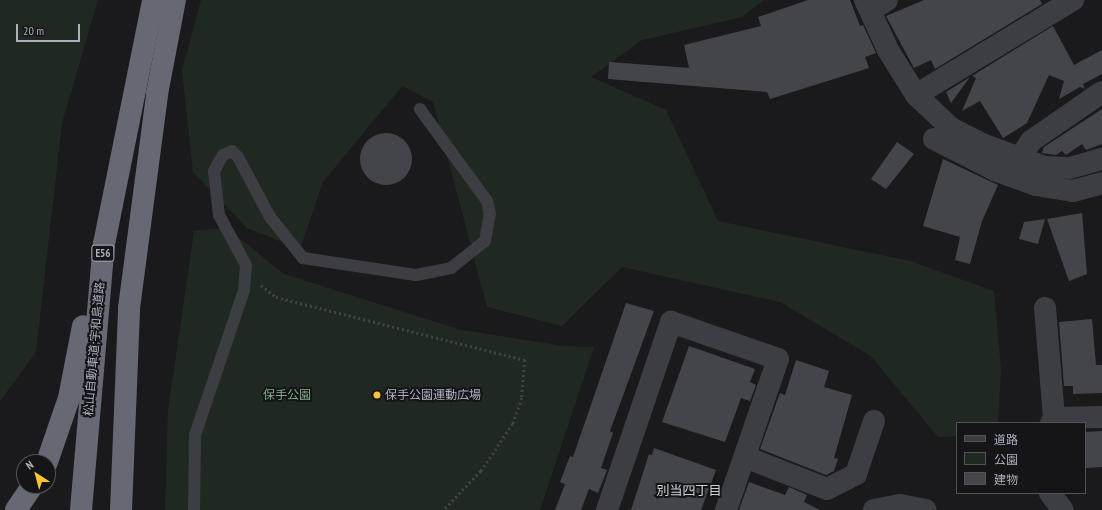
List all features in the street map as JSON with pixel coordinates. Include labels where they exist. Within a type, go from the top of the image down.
[{"type":"highway","name":"松山自動車道;宇和島道路","points":[[81,510],[104,244],[153,0]]},
{"type":"highway","points":[[121,510],[129,308],[157,94],[174,0]]},
{"type":"highway","points":[[50,454],[69,398],[104,244]]},
{"type":"highway","points":[[16,510],[27,494]]},
{"type":"street","points":[[916,96],[1073,0]]},
{"type":"street","points":[[874,4],[888,50],[916,96],[951,128],[1019,159],[1045,167],[1070,168],[1102,159]]},
{"type":"street","points":[[1019,159],[1031,142],[1102,92]]},
{"type":"street","points":[[934,139],[997,171],[1036,185],[1073,191],[1102,183]]},
{"type":"street","points":[[1045,308],[1052,420],[1102,417]]},
{"type":"street","points":[[607,510],[671,322],[778,359],[726,510]]},
{"type":"street","points":[[745,456],[827,489],[856,474],[874,421]]},
{"type":"street","points":[[1051,494],[1063,510]]},
{"type":"street","points":[[874,510],[900,505],[926,510]]},
{"type":"lane","points":[[194,510],[195,435],[244,290],[245,279],[246,265],[218,215],[214,171],[223,155],[232,151],[270,217],[303,258],[416,275],[451,268],[485,241],[490,214],[487,201],[420,109]]},
{"type":"path","points":[[245,279],[263,286],[276,297],[525,360],[522,398],[512,424],[481,471],[444,510]]},
{"type":"green space","points":[[0,0],[98,0],[62,123],[36,352],[0,401]]},
{"type":"green space","points":[[201,0],[764,0],[742,17],[642,40],[591,77],[666,110],[718,221],[910,261],[994,291],[1001,369],[998,422],[956,422],[956,436],[938,437],[871,356],[780,302],[622,267],[562,326],[487,307],[433,102],[402,86],[323,182],[300,249],[247,228],[193,172],[182,71]]},
{"type":"green space","name":"保手公園","points":[[227,228],[284,274],[461,330],[564,346],[594,347],[540,510],[165,510],[168,411],[194,231]]},
{"type":"building","points":[[808,0],[850,0],[860,26],[863,25],[876,53],[865,57],[869,68],[770,99],[767,92],[608,79],[609,62],[689,68],[684,45],[761,26],[758,17]]},
{"type":"building","points":[[924,0],[1040,0],[1042,4],[935,69],[931,60],[914,68],[886,16]]},
{"type":"building","points":[[1053,26],[1074,65],[1102,50],[1102,74],[1083,84],[1085,89],[1080,87],[1059,99],[1064,81],[1049,75],[1027,123],[1003,138],[980,101],[962,111],[976,78],[972,76]]},
{"type":"building","points":[[970,77],[951,103],[946,92]]},
{"type":"building","points":[[1102,109],[1102,144],[1086,150],[1082,144],[1066,155],[1062,151],[1056,155],[1042,153],[1044,147]]},
{"type":"building","points":[[386,133],[396,135],[404,141],[410,149],[412,159],[410,169],[404,177],[396,183],[386,185],[376,183],[368,177],[362,169],[360,159],[362,149],[368,141],[376,135]]},
{"type":"building","points":[[897,142],[914,154],[886,189],[871,179]]},
{"type":"building","points":[[943,159],[998,185],[982,221],[970,264],[955,260],[960,237],[923,226]]},
{"type":"building","points":[[1082,213],[1087,274],[1069,281],[1047,219]]},
{"type":"building","points":[[1045,219],[1038,244],[1019,239],[1024,222]]},
{"type":"building","points":[[626,303],[654,311],[610,431],[613,433],[601,468],[607,470],[598,493],[589,489],[581,510],[555,510],[565,484],[560,482],[570,456],[573,457]]},
{"type":"building","points":[[1092,319],[1096,365],[1102,365],[1102,393],[1073,394],[1073,386],[1064,386],[1059,322]]},
{"type":"building","points":[[689,346],[755,369],[750,382],[756,385],[750,401],[741,398],[725,442],[662,422]]},
{"type":"building","points":[[796,360],[829,371],[824,387],[852,395],[834,458],[838,459],[834,471],[826,475],[760,449],[780,393],[785,395]]},
{"type":"building","points":[[1102,431],[1102,467],[1086,468],[1086,432]]},
{"type":"building","points":[[654,448],[716,470],[701,510],[631,510],[649,454],[652,455]]},
{"type":"building","points":[[749,482],[785,495],[789,487],[807,495],[804,502],[820,510],[739,510]]},
{"type":"place","name":"保手公園運動広場","points":[[377,395]]},
{"type":"district","name":"別当四丁目","points":[[689,491]]}]
